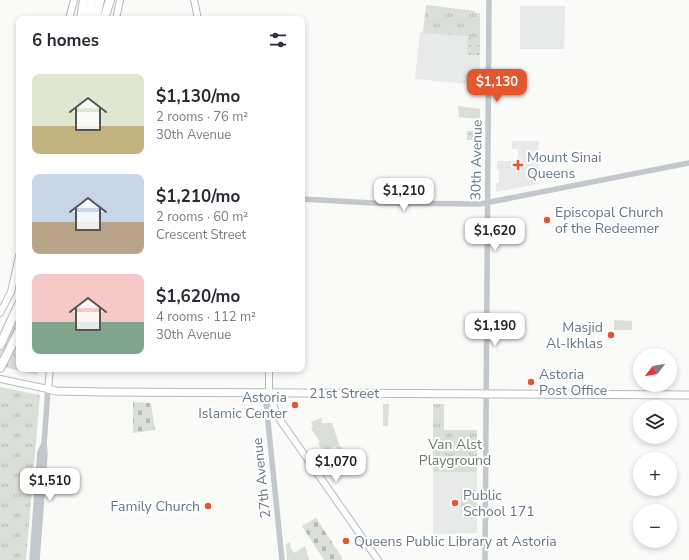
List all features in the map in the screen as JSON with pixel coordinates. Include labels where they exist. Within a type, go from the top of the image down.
[{"type":"highway","points":[[81,16],[84,0]]},
{"type":"highway","points":[[89,16],[92,0]]},
{"type":"highway","points":[[97,16],[100,0]]},
{"type":"highway","points":[[103,16],[108,0]]},
{"type":"highway","points":[[0,344],[16,310]]},
{"type":"highway","points":[[0,368],[16,337]]},
{"type":"main road","points":[[70,16],[74,0]]},
{"type":"main road","points":[[117,16],[120,0]]},
{"type":"main road","points":[[194,0],[197,16]]},
{"type":"main road","points":[[0,313],[11,292],[16,270]]},
{"type":"main road","points":[[48,390],[50,372]]},
{"type":"main road","points":[[269,372],[269,393],[278,417],[378,560]]},
{"type":"main road","name":"21st Street","points":[[0,379],[48,390],[67,392],[689,395]]},
{"type":"street","name":"30th Avenue","points":[[485,560],[489,0]]},
{"type":"street","points":[[305,199],[373,203],[487,203],[689,163]]},
{"type":"street","points":[[37,560],[48,390]]},
{"type":"street","name":"27th Avenue","points":[[269,393],[266,402],[282,560]]},
{"type":"street","points":[[32,560],[40,452],[44,444]]},
{"type":"shaded area","points":[[520,6],[565,6],[564,49],[520,49]]},
{"type":"shaded area","points":[[420,32],[468,36],[467,55],[480,55],[480,85],[415,79]]},
{"type":"shaded area","name":"Mount Sinai Queens","points":[[512,141],[539,141],[538,184],[496,192],[496,183],[499,183],[497,161],[518,161],[518,149],[512,149]]},
{"type":"shaded area","name":"Public School 171","points":[[433,454],[477,454],[477,533],[433,534]]},
{"type":"green space","points":[[426,5],[475,11],[476,13],[480,13],[480,55],[467,55],[468,36],[423,33]]},
{"type":"green space","points":[[468,36],[472,39],[471,53],[477,53],[478,38],[480,39],[480,55],[467,55]]},
{"type":"green space","points":[[458,106],[480,109],[480,119],[459,117]]},
{"type":"green space","points":[[479,128],[481,128],[481,140],[467,140],[467,131],[479,131]]},
{"type":"green space","points":[[16,311],[16,370],[0,366],[0,338]]},
{"type":"green space","points":[[614,320],[632,321],[632,330],[614,330]]},
{"type":"green space","points":[[25,372],[37,372],[37,375]]},
{"type":"green space","points":[[0,387],[40,395],[26,560],[0,560]]},
{"type":"green space","points":[[133,402],[151,403],[155,430],[133,433]]},
{"type":"green space","points":[[383,404],[389,404],[388,426],[383,426]]},
{"type":"green space","name":"Van Alst Playground","points":[[433,404],[444,404],[444,430],[477,430],[477,472],[433,472]]},
{"type":"green space","points":[[322,418],[322,423],[332,423],[340,447],[342,447],[342,453],[331,460],[328,456],[337,449],[335,446],[326,451],[323,447],[321,448],[318,443],[320,442],[311,429],[313,426],[311,422]]},
{"type":"green space","points":[[450,445],[450,450],[452,452],[457,451],[460,446],[462,448],[461,454],[435,454],[434,452],[445,452]]},
{"type":"green space","points":[[466,448],[476,448],[476,454],[463,454]]},
{"type":"green space","points":[[461,489],[476,490],[476,517],[461,517]]},
{"type":"green space","points":[[316,518],[343,559],[324,560],[302,526]]},
{"type":"green space","points":[[290,542],[291,549],[294,553],[305,546],[309,560],[287,560],[286,544]]},
{"type":"place","name":"Mount Sinai Queens","points":[[518,165]]},
{"type":"place","name":"Episcopal Church of the Redeemer","points":[[547,220]]},
{"type":"place","name":"Masjid Al-Ikhlas","points":[[611,335]]},
{"type":"place","name":"Astoria Post Office","points":[[531,382]]},
{"type":"place","name":"Astoria Islamic Center","points":[[295,405]]},
{"type":"place","name":"Public School 171","points":[[455,503]]},
{"type":"place","name":"Family Church","points":[[208,506]]},
{"type":"place","name":"Queens Public Library at Astoria","points":[[346,541]]}]
